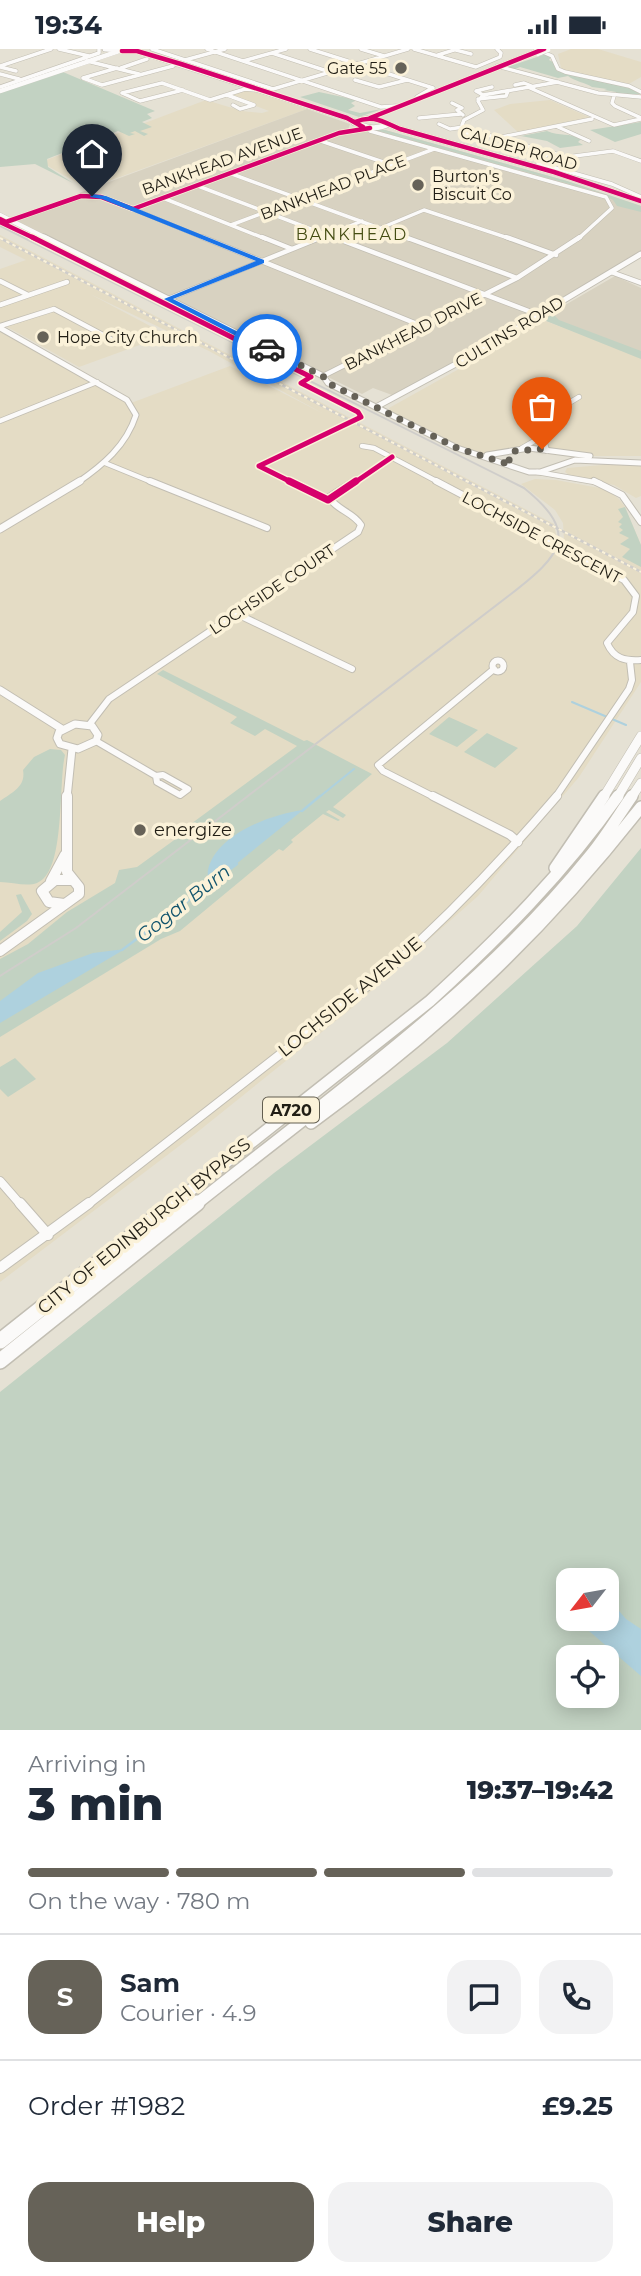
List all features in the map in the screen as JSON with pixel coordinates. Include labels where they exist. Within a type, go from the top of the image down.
[{"type":"main road","points":[[121,51],[132,49]]},
{"type":"main road","points":[[138,49],[302,103],[367,118]]},
{"type":"main road","points":[[355,124],[548,49]]},
{"type":"main road","points":[[0,89],[88,59],[102,51],[137,51],[370,130],[388,123],[390,115],[499,66]]},
{"type":"main road","name":"CALDER ROAD","points":[[367,118],[388,123],[404,131],[562,174],[641,201]]},
{"type":"main road","name":"CALDER ROAD","points":[[379,128],[641,201]]},
{"type":"main road","name":"A720","points":[[534,899],[605,795],[641,736]]},
{"type":"main road","name":"CITY OF EDINBURGH BYPASS","points":[[0,1341],[430,1001],[482,954],[534,899],[599,823],[641,758]]},
{"type":"main road","name":"CITY OF EDINBURGH BYPASS","points":[[0,1361],[430,1018],[495,959],[590,856],[641,783]]},
{"type":"main road","name":"A720","points":[[234,1175],[371,1080],[473,995],[565,902],[641,807]]},
{"type":"street","points":[[0,67],[51,49]]},
{"type":"street","points":[[59,49],[139,74]]},
{"type":"street","points":[[152,49],[271,88],[408,49]]},
{"type":"street","points":[[207,49],[386,108],[425,94],[432,88]]},
{"type":"street","points":[[185,60],[225,49]]},
{"type":"street","points":[[243,61],[286,49]]},
{"type":"street","points":[[310,49],[432,88],[454,85]]},
{"type":"street","points":[[361,49],[384,56]]},
{"type":"street","points":[[414,49],[476,67],[500,57],[501,53],[496,49]]},
{"type":"street","points":[[436,55],[456,49],[471,54]]},
{"type":"street","points":[[536,52],[552,56],[558,69],[565,72],[629,86],[641,95]]},
{"type":"street","points":[[272,53],[330,72]]},
{"type":"street","points":[[0,89],[88,59]]},
{"type":"street","points":[[147,59],[83,78],[100,85],[173,68]]},
{"type":"street","points":[[499,66],[614,96],[641,95]]},
{"type":"street","points":[[0,67],[16,71]]},
{"type":"street","points":[[0,74],[22,80]]},
{"type":"street","points":[[123,80],[143,87]]},
{"type":"street","points":[[355,80],[386,87],[408,80]]},
{"type":"street","points":[[478,99],[483,95],[558,82]]},
{"type":"street","points":[[109,83],[128,91]]},
{"type":"street","points":[[184,90],[140,101],[122,93],[163,83],[184,90],[210,100],[245,87]]},
{"type":"street","points":[[515,85],[524,83],[616,125],[641,119]]},
{"type":"street","points":[[483,95],[476,91],[493,87]]},
{"type":"street","points":[[433,95],[437,89]]},
{"type":"street","points":[[478,99],[506,96],[509,95],[508,91]]},
{"type":"street","points":[[227,95],[254,105],[240,109],[233,106]]},
{"type":"street","points":[[614,96],[615,106],[641,119]]},
{"type":"street","points":[[463,127],[462,122],[483,110],[478,99]]},
{"type":"street","points":[[452,103],[462,108],[457,110],[461,114]]},
{"type":"street","points":[[429,111],[439,117]]},
{"type":"street","points":[[419,118],[461,114],[482,119]]},
{"type":"street","points":[[498,138],[592,120]]},
{"type":"street","name":"BANKHEAD AVENUE","points":[[349,130],[355,124]]},
{"type":"street","points":[[439,124],[450,129],[463,127],[550,152],[579,157],[612,151],[641,159]]},
{"type":"street","points":[[557,127],[589,141]]},
{"type":"street","name":"BANKHEAD AVENUE","points":[[3,218],[24,215],[71,198],[85,196],[104,198],[133,209],[318,140],[349,130],[370,130]]},
{"type":"street","name":"CALDER ROAD","points":[[370,130],[589,191],[608,199]]},
{"type":"street","points":[[466,133],[476,139],[490,136]]},
{"type":"street","points":[[318,140],[392,165]]},
{"type":"street","name":"BANKHEAD PLACE","points":[[231,225],[435,149]]},
{"type":"street","points":[[550,152],[538,163],[611,184],[641,201]]},
{"type":"street","points":[[232,173],[517,278]]},
{"type":"street","points":[[198,186],[539,315]]},
{"type":"street","points":[[163,198],[292,249]]},
{"type":"street","name":"BANKHEAD DRIVE","points":[[3,218],[323,376],[485,295],[556,255],[611,211],[612,204],[608,199]]},
{"type":"street","points":[[133,209],[422,326]]},
{"type":"street","points":[[381,227],[428,210],[556,255]]},
{"type":"street","name":"BANKHEAD AVENUE","points":[[3,218],[24,215]]},
{"type":"street","points":[[168,299],[363,221]]},
{"type":"street","name":"CULTINS ROAD","points":[[376,407],[641,254]]},
{"type":"street","points":[[611,272],[641,283]]},
{"type":"street","points":[[0,281],[28,295]]},
{"type":"street","points":[[0,305],[67,282]]},
{"type":"street","points":[[0,327],[54,309],[118,343]]},
{"type":"street","points":[[0,327],[127,400],[136,415],[130,434],[104,463],[0,529]]},
{"type":"street","points":[[323,376],[328,383],[457,448],[536,472],[601,482],[619,491],[634,505],[641,522]]},
{"type":"street","points":[[0,421],[97,382]]},
{"type":"street","points":[[556,466],[556,457],[548,451],[543,436],[544,418],[579,397]]},
{"type":"street","points":[[511,465],[508,457],[543,436]]},
{"type":"street","name":"LOCHSIDE CRESCENT","points":[[362,446],[374,448],[392,457],[624,580],[636,596],[635,607],[607,643],[615,656],[630,662]]},
{"type":"street","points":[[473,453],[493,455],[519,450],[640,458]]},
{"type":"street","name":"LOCHSIDE COURT","points":[[89,725],[108,699],[358,532],[361,526],[359,520],[332,504],[329,497],[392,457]]},
{"type":"street","points":[[536,472],[597,460],[640,458]]},
{"type":"street","points":[[104,463],[268,528]]},
{"type":"street","points":[[556,466],[570,477]]},
{"type":"street","points":[[235,613],[352,669]]},
{"type":"street","points":[[630,662],[641,660]]},
{"type":"street","name":"LOCHSIDE AVENUE","points":[[0,1268],[48,1235],[388,969],[432,931],[518,842],[570,781],[632,684],[630,662]]},
{"type":"street","points":[[494,669],[378,765],[383,771],[518,842]]},
{"type":"street","points":[[0,690],[62,729]]},
{"type":"street","points":[[75,724],[89,725],[98,732],[96,741],[88,747],[72,749],[58,741],[62,729],[75,724]]},
{"type":"street","points":[[96,741],[156,776]]},
{"type":"street","points":[[0,951],[79,894],[79,887],[67,872],[66,852],[67,783],[72,749]]},
{"type":"street","points":[[477,819],[483,813]]},
{"type":"street","points":[[65,904],[53,904],[46,900],[42,891],[51,881],[66,852]]},
{"type":"street","points":[[51,881],[72,880]]},
{"type":"street","points":[[37,923],[46,900]]},
{"type":"street","points":[[0,1181],[48,1235]]},
{"type":"shaded area","points":[[571,49],[598,49],[641,62],[641,77],[627,85],[571,73],[561,68],[558,54]]},
{"type":"shaded area","points":[[249,90],[307,109],[95,186],[83,186],[41,162],[206,100],[242,111],[269,111],[227,95]]},
{"type":"shaded area","points":[[550,100],[591,118],[519,133],[494,110],[510,104]]},
{"type":"shaded area","points":[[307,109],[350,124],[348,130],[385,130],[567,181],[641,206],[641,252],[458,361],[392,395],[373,388],[362,394],[14,220],[75,199],[79,193]]},
{"type":"shaded area","points":[[0,235],[554,524],[556,535],[564,539],[563,523],[555,510],[521,484],[535,479],[556,480],[605,489],[625,507],[641,545],[641,682],[579,777],[478,896],[353,1007],[195,1134],[0,1282],[0,329],[131,403],[230,366],[324,414],[209,351],[90,294],[167,335],[79,367],[0,323],[0,269],[26,260],[0,247]]},
{"type":"shaded area","points":[[615,276],[641,288],[641,357],[541,319]]},
{"type":"shaded area","points":[[535,317],[641,357],[641,456],[582,456],[542,449],[487,455],[473,453],[398,419],[390,411],[389,408],[475,360],[485,347]]},
{"type":"shaded area","points":[[614,464],[641,466],[641,496],[636,498],[614,485],[572,477],[565,472],[567,468]]},
{"type":"green space","points":[[546,54],[551,57],[549,60],[557,71],[630,88],[640,94],[617,95],[616,92],[592,87],[568,76],[558,78],[520,67],[507,67]]},
{"type":"green space","points":[[63,72],[155,111],[147,114],[152,118],[142,122],[152,127],[140,131],[148,134],[144,136],[135,131],[130,133],[135,134],[129,136],[118,131],[47,159],[48,167],[73,183],[35,164],[0,167],[0,93]]},
{"type":"green space","points":[[319,92],[357,100],[351,103],[355,106],[348,110],[360,113],[382,109],[359,117],[300,97]]},
{"type":"green space","points":[[641,122],[641,134],[615,142],[590,130]]},
{"type":"green space","points":[[375,130],[385,130],[567,181],[641,206],[641,212],[617,206],[613,200],[601,193]]},
{"type":"green space","points":[[547,131],[577,137],[581,139],[578,142],[583,145],[560,148],[547,141],[521,136]]},
{"type":"green space","points":[[553,314],[559,320],[641,351],[641,359],[544,320]]},
{"type":"green space","points":[[625,507],[641,545],[641,567],[622,557],[630,549],[620,544],[629,538],[619,533],[623,530],[619,527],[622,524],[618,522],[623,517],[618,509]]},
{"type":"green space","points":[[163,670],[372,774],[333,807],[346,815],[343,818],[329,810],[326,812],[340,820],[323,814],[291,840],[293,842],[283,851],[279,849],[180,931],[161,939],[0,1037],[0,959],[28,944],[67,912],[115,883],[119,870],[137,867],[177,838],[170,833],[179,827],[184,829],[297,746],[265,729],[255,736],[230,723],[237,717],[157,674]]},
{"type":"green space","points":[[449,717],[478,730],[457,747],[429,734]]},
{"type":"green space","points":[[487,733],[518,748],[495,768],[464,752]]},
{"type":"green space","points":[[50,749],[61,750],[65,755],[53,862],[46,875],[37,883],[0,882],[0,801],[20,784],[23,770],[34,757]]},
{"type":"green space","points":[[641,848],[641,1730],[0,1730],[0,1392],[274,1173],[447,1043],[577,926]]},
{"type":"green space","points":[[21,894],[32,914],[27,921],[0,941],[0,932],[22,912],[16,895]]},
{"type":"green space","points":[[15,1058],[36,1079],[8,1097],[0,1089],[0,1067]]},
{"type":"water","points":[[303,810],[209,886],[208,872],[213,857],[233,836],[261,821]]},
{"type":"water","points":[[125,949],[0,1023],[0,1001],[38,973],[93,953]]},
{"type":"water","points":[[620,1612],[641,1629],[641,1676],[619,1657],[619,1645],[605,1645],[589,1631],[620,1631]]},
{"type":"waterway","name":"Gogar Burn","points":[[572,702],[626,725]]},
{"type":"waterway","name":"Gogar Burn","points":[[318,798],[354,769]]},
{"type":"waterway","name":"Gogar Burn","points":[[302,811],[320,796]]},
{"type":"waterway","name":"Gogar Burn","points":[[122,950],[237,864]]},
{"type":"tram line","points":[[0,226],[524,488],[542,504],[553,518],[558,531],[558,544],[552,555],[511,594],[76,928],[0,976]]},
{"type":"railway","points":[[0,238],[641,572]]},
{"type":"cycle path","points":[[370,118],[544,49]]},
{"type":"cycle path","points":[[122,51],[137,51],[181,64],[347,118],[363,127]]},
{"type":"cycle path","points":[[355,122],[368,118],[379,119],[400,129],[554,172],[641,201]]},
{"type":"cycle path","points":[[0,219],[6,222],[81,196],[101,197],[133,209],[339,133],[370,128]]},
{"type":"cycle path","points":[[0,222],[83,261],[311,377]]},
{"type":"cycle path","points":[[259,466],[361,417],[358,412],[301,383],[309,378]]},
{"type":"cycle path","points":[[259,466],[328,500],[392,457]]},
{"type":"way so far","points":[[267,349],[323,376],[328,383],[465,451],[511,465],[508,457],[515,451],[542,449]]},
{"type":"place","name":"Gate 55","points":[[401,68]]},
{"type":"place","name":"Burton's Biscuit Co","points":[[418,185]]},
{"type":"place","name":"Hope City Church","points":[[43,337]]},
{"type":"place","name":"energize","points":[[140,830]]},
{"type":"district","name":"BANKHEAD","points":[[352,234]]},
{"type":"route","points":[[92,196],[133,209],[262,261],[168,299],[267,349]]}]
